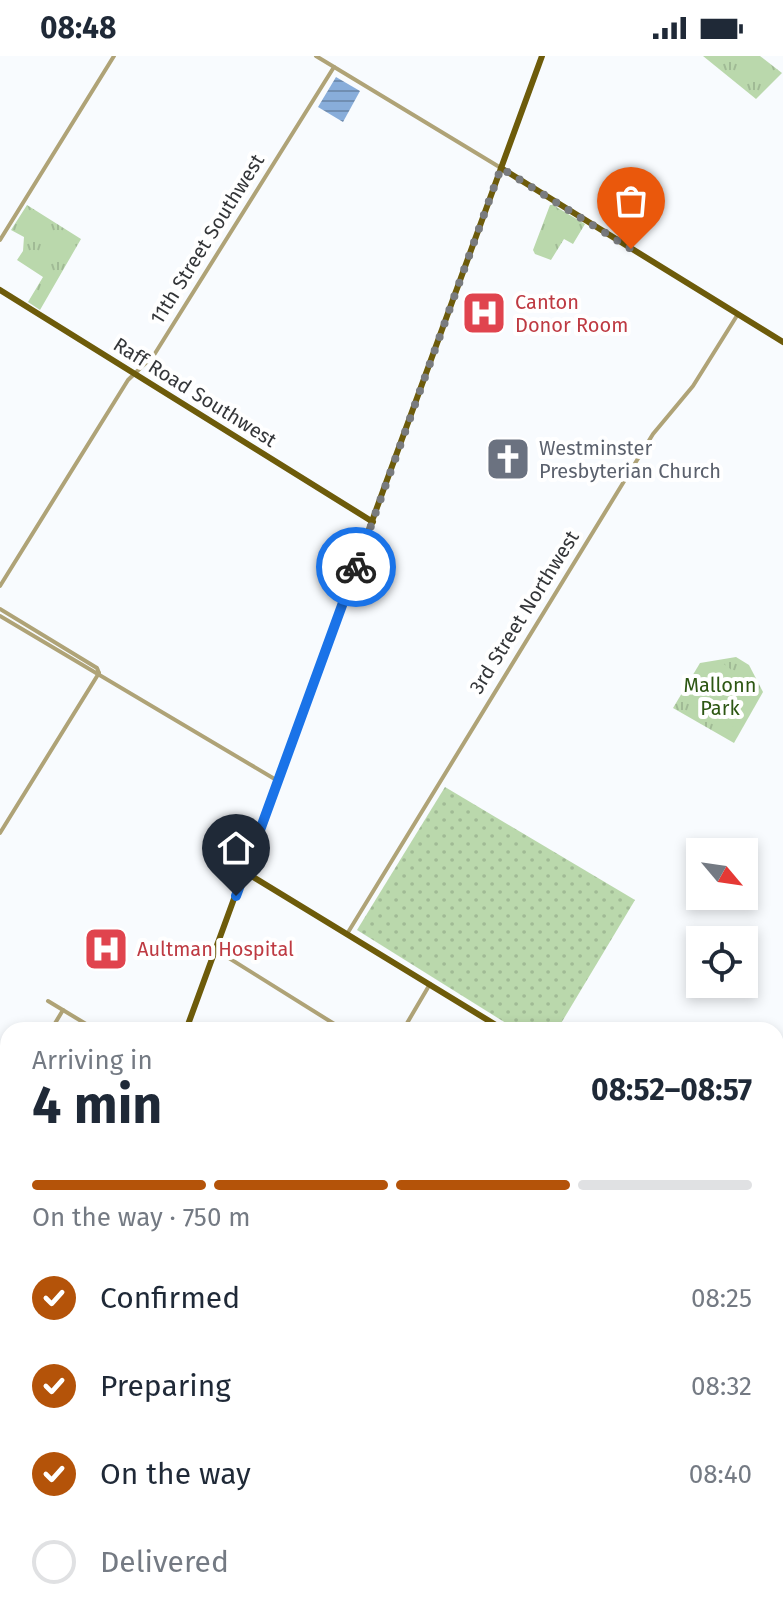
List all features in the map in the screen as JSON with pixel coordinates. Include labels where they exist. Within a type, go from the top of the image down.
[{"type":"main road","points":[[189,1022],[542,56]]},
{"type":"main road","points":[[501,168],[783,342]]},
{"type":"main road","name":"Raff Road Southwest","points":[[0,290],[373,522]]},
{"type":"main road","points":[[245,872],[491,1022]]},
{"type":"street","points":[[0,240],[114,56]]},
{"type":"street","points":[[316,56],[501,168]]},
{"type":"street","name":"11th Street Southwest","points":[[0,586],[134,373],[154,355],[334,67]]},
{"type":"street","name":"3rd Street Northwest","points":[[347,934],[653,434],[693,386],[738,314]]},
{"type":"street","points":[[0,609],[278,781]]},
{"type":"street","points":[[0,616],[94,674],[99,673]]},
{"type":"street","points":[[0,833],[99,673]]},
{"type":"street","points":[[216,950],[331,1022]]},
{"type":"street","points":[[408,1022],[430,984]]},
{"type":"street","points":[[48,1001],[83,1022]]},
{"type":"street","points":[[56,1022],[63,1010]]},
{"type":"green space","points":[[703,56],[760,56],[782,73],[756,99]]},
{"type":"green space","points":[[27,205],[81,239],[40,310],[28,302],[43,277],[17,260],[23,251],[24,237],[11,230]]},
{"type":"green space","points":[[550,205],[585,224],[573,244],[564,239],[551,260],[535,254],[533,250]]},
{"type":"green space","name":"Mallonn Park","points":[[736,657],[749,665],[763,692],[734,743],[673,708],[700,663]]},
{"type":"green space","points":[[719,661],[737,675],[744,690],[743,707],[735,728],[694,704]]},
{"type":"green space","points":[[445,787],[635,900],[562,1022],[504,1022],[357,930]]},
{"type":"water","points":[[336,77],[360,91],[343,122],[318,107]]},
{"type":"way so far","points":[[356,567],[501,168],[631,249]]},
{"type":"place","name":"Canton Donor Room","points":[[484,313]]},
{"type":"place","name":"Westminster Presbyterian Church","points":[[508,459]]},
{"type":"place","name":"Aultman Hospital","points":[[106,949]]},
{"type":"route","points":[[236,896],[356,567]]}]
